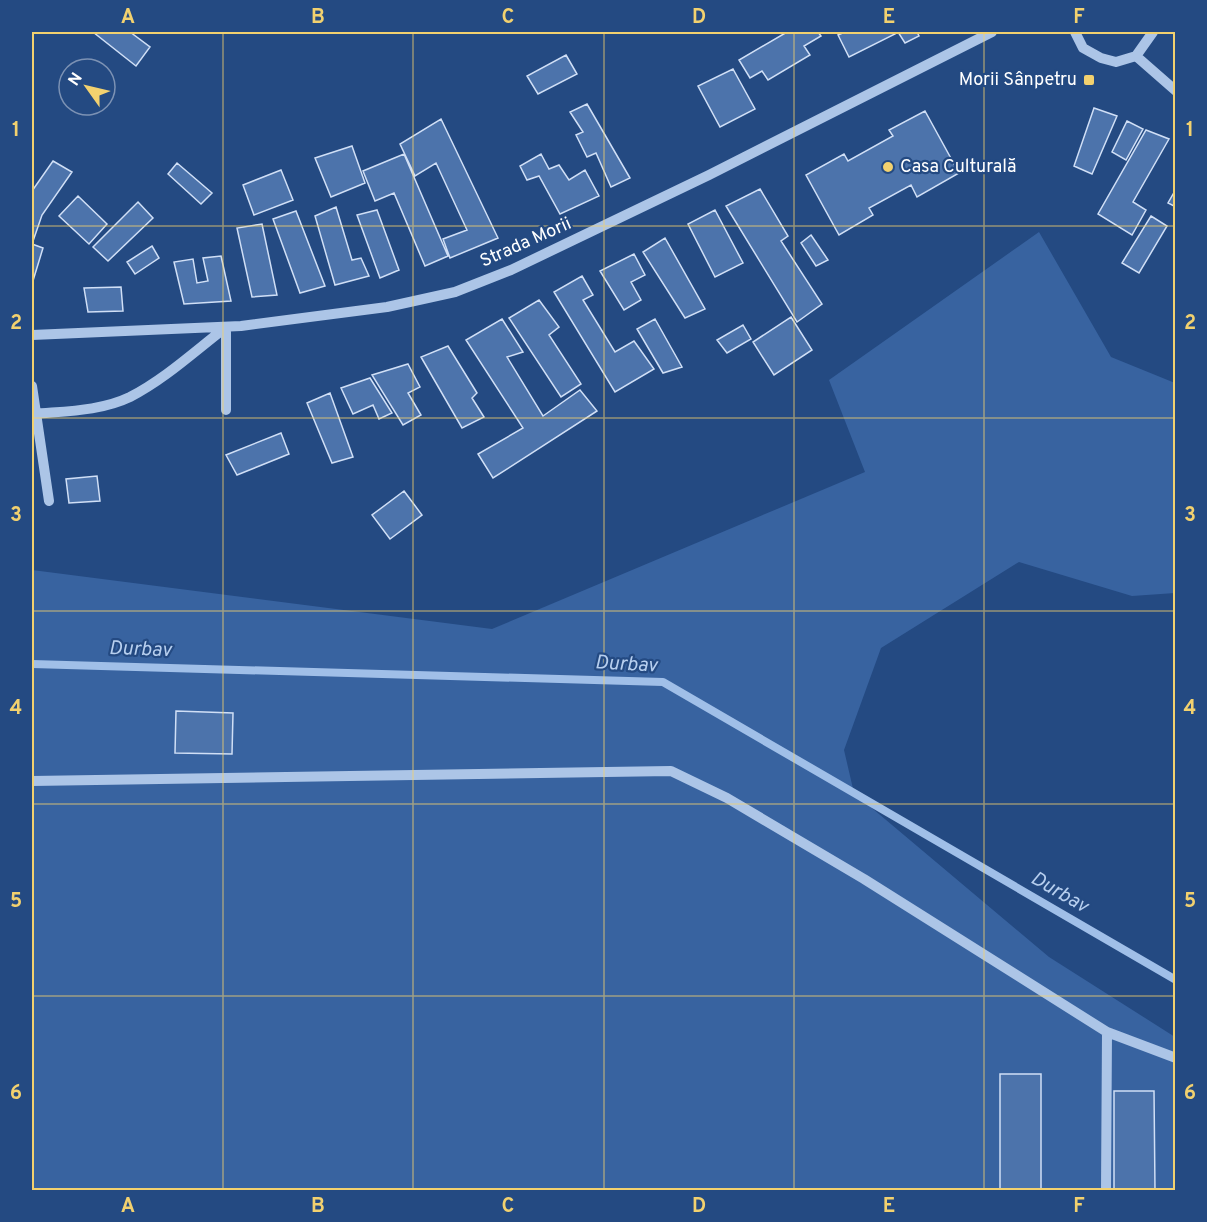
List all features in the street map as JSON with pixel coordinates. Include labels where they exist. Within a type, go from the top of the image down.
[{"type":"street","name":"Strada Morii","points":[[32,335],[226,328],[387,307],[455,292],[511,270],[699,180],[992,32]]},
{"type":"street","points":[[1076,32],[1083,48],[1101,58],[1116,62],[1136,56],[1154,32]]},
{"type":"street","points":[[1136,56],[1176,91]]},
{"type":"street","points":[[226,328],[226,410]]},
{"type":"street","points":[[34,414],[86,410],[129,397],[167,373],[226,328]]},
{"type":"street","points":[[32,386],[34,414],[49,501]]},
{"type":"street","points":[[32,781],[671,771],[727,798],[864,879],[1107,1032],[1176,1058]]},
{"type":"street","points":[[1106,1191],[1107,1032]]},
{"type":"shaded area","points":[[1039,232],[1111,357],[1175,383],[1175,593],[1132,596],[1019,562],[881,648],[844,750],[854,793],[1049,957],[1175,1037],[1175,1190],[32,1190],[32,570],[492,629],[865,472],[829,380]]},
{"type":"building","points":[[93,32],[130,32],[150,47],[136,66]]},
{"type":"building","points":[[787,32],[818,32],[821,36],[804,46],[810,55],[768,80],[762,71],[750,78],[739,60]]},
{"type":"building","points":[[845,32],[894,32],[895,34],[849,57],[838,35]]},
{"type":"building","points":[[898,32],[917,32],[919,36],[905,43]]},
{"type":"building","points":[[566,55],[577,74],[538,94],[527,76]]},
{"type":"building","points":[[733,69],[755,109],[720,127],[698,86]]},
{"type":"building","points":[[587,104],[630,178],[611,187],[596,153],[587,157],[576,135],[583,132],[570,112]]},
{"type":"building","points":[[1094,108],[1117,116],[1092,174],[1074,166]]},
{"type":"building","name":"Casa Culturală","points":[[925,111],[959,173],[917,197],[911,185],[869,208],[873,215],[839,235],[806,175],[844,154],[848,161],[893,136],[889,130]]},
{"type":"building","points":[[441,119],[498,238],[450,258],[443,239],[467,230],[436,163],[415,176],[400,144]]},
{"type":"building","points":[[1127,121],[1143,129],[1126,160],[1112,152]]},
{"type":"building","points":[[1146,130],[1169,139],[1133,202],[1146,210],[1132,235],[1098,214]]},
{"type":"building","points":[[352,146],[365,183],[331,197],[315,158]]},
{"type":"building","points":[[404,154],[448,256],[425,266],[394,193],[375,201],[363,171]]},
{"type":"building","points":[[541,154],[549,169],[559,165],[569,180],[585,170],[599,196],[560,214],[539,176],[527,180],[520,166]]},
{"type":"building","points":[[53,161],[72,172],[42,215],[32,244],[32,191]]},
{"type":"building","points":[[177,163],[212,193],[201,204],[168,174]]},
{"type":"building","points":[[281,170],[293,200],[254,215],[243,185]]},
{"type":"building","points":[[760,189],[788,236],[781,241],[822,304],[797,322],[726,206]]},
{"type":"building","points":[[1176,189],[1176,207],[1168,203]]},
{"type":"building","points":[[78,196],[107,224],[89,244],[59,216]]},
{"type":"building","points":[[138,202],[153,218],[108,261],[93,247]]},
{"type":"building","points":[[336,207],[352,260],[361,258],[369,276],[335,285],[315,216]]},
{"type":"building","points":[[377,210],[399,270],[380,278],[357,215]]},
{"type":"building","points":[[715,210],[743,263],[715,277],[688,224]]},
{"type":"building","points":[[296,211],[325,286],[300,293],[273,219]]},
{"type":"building","points":[[1151,216],[1167,226],[1139,273],[1122,263]]},
{"type":"building","points":[[262,224],[277,295],[252,297],[237,228]]},
{"type":"building","points":[[811,235],[828,260],[816,266],[801,243]]},
{"type":"building","points":[[665,238],[705,309],[685,318],[643,252]]},
{"type":"building","points":[[32,244],[43,248],[32,284]]},
{"type":"building","points":[[152,246],[159,258],[135,274],[127,262]]},
{"type":"building","points":[[634,254],[645,275],[631,282],[641,300],[624,310],[600,271]]},
{"type":"building","points":[[221,256],[231,301],[184,304],[174,262],[193,259],[197,283],[208,281],[203,258]]},
{"type":"building","points":[[582,276],[593,295],[583,300],[615,352],[634,341],[654,369],[615,392],[554,292]]},
{"type":"building","points":[[121,287],[123,311],[88,312],[84,288]]},
{"type":"building","points":[[539,300],[559,327],[549,335],[581,384],[561,397],[509,318]]},
{"type":"building","points":[[791,317],[812,350],[774,375],[753,342]]},
{"type":"building","points":[[502,319],[523,352],[507,357],[543,416],[580,390],[597,411],[493,478],[478,454],[523,428],[466,340]]},
{"type":"building","points":[[655,319],[682,367],[663,373],[637,329]]},
{"type":"building","points":[[743,325],[751,339],[727,353],[717,340]]},
{"type":"building","points":[[448,346],[477,393],[472,398],[484,417],[462,428],[421,357]]},
{"type":"building","points":[[408,364],[420,387],[408,393],[421,415],[403,425],[372,375]]},
{"type":"building","points":[[370,378],[392,413],[379,419],[373,405],[353,414],[341,388]]},
{"type":"building","points":[[330,393],[353,457],[332,463],[307,403]]},
{"type":"building","points":[[281,433],[289,454],[237,475],[226,455]]},
{"type":"building","points":[[97,476],[100,501],[69,503],[66,479]]},
{"type":"building","points":[[404,491],[422,515],[390,539],[372,515]]},
{"type":"building","points":[[176,711],[233,713],[232,754],[175,753]]},
{"type":"building","points":[[1000,1074],[1041,1074],[1041,1190],[1000,1190]]},
{"type":"building","points":[[1114,1091],[1154,1091],[1155,1190],[1114,1190]]},
{"type":"waterway","name":"Durbav","points":[[32,664],[663,682],[1176,980]]},
{"type":"place","name":"Morii Sânpetru","points":[[1089,80]]},
{"type":"place","name":"Casa Culturală","points":[[888,167]]}]
